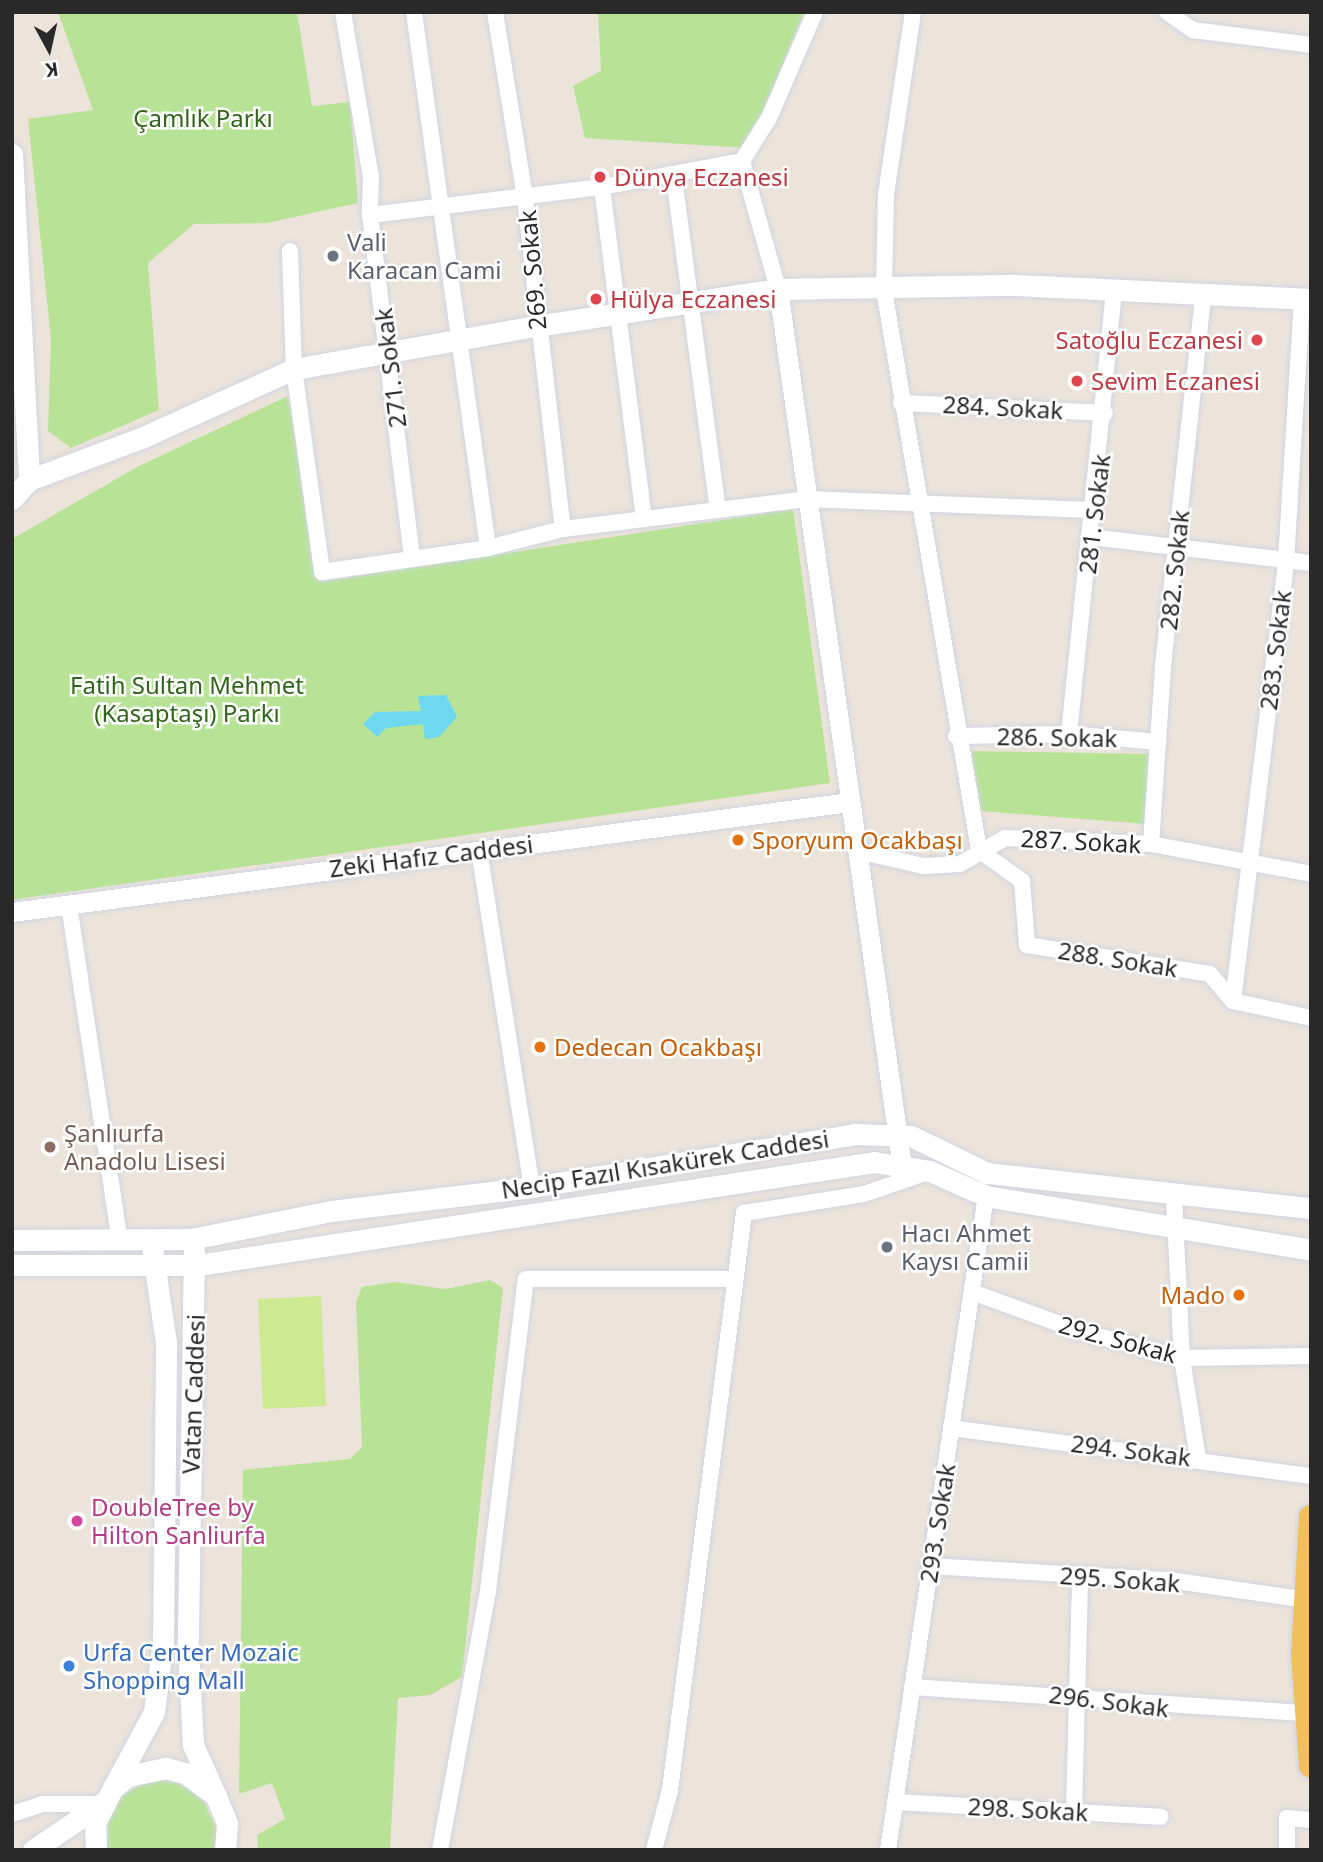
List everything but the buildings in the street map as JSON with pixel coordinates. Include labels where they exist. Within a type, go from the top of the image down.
[{"type":"main road","points":[[12,156],[15,274],[29,480]]},
{"type":"main road","points":[[12,499],[29,480],[141,438],[294,369],[536,326],[616,316],[778,289],[884,290],[1015,285],[1114,293],[1306,299]]},
{"type":"main road","name":"Necip Fazıl Kısakürek Caddesi","points":[[12,1265],[153,1251],[191,1239],[331,1211],[532,1187],[854,1134],[902,1136],[987,1172],[1174,1196],[1311,1208]]},
{"type":"main road","name":"Necip Fazıl Kısakürek Caddesi","points":[[12,1240],[119,1237],[198,1265],[874,1163],[930,1171],[986,1196],[1311,1250]]},
{"type":"main road","name":"Vatan Caddesi","points":[[191,1239],[198,1265],[188,1647],[193,1745],[237,1850]]},
{"type":"main road","name":"Vatan Caddesi","points":[[107,1796],[154,1712],[163,1641],[166,1343],[153,1251]]},
{"type":"main road","points":[[1311,1517],[1306,1713],[1311,1766]]},
{"type":"main road","points":[[33,1850],[107,1796],[128,1776],[166,1768],[185,1773],[216,1797]]},
{"type":"main road","points":[[96,1850],[107,1796]]},
{"type":"main road","points":[[225,1850],[227,1823]]},
{"type":"street","name":"271. Sokak","points":[[343,12],[371,177],[370,215],[389,351],[412,558]]},
{"type":"street","points":[[414,12],[488,548]]},
{"type":"street","name":"269. Sokak","points":[[495,12],[526,198],[536,326],[563,529]]},
{"type":"street","points":[[370,215],[439,205],[526,198],[674,177],[742,161],[769,118],[815,12]]},
{"type":"street","points":[[913,12],[886,194],[884,290],[916,502],[956,736],[979,850]]},
{"type":"street","points":[[1167,12],[1194,30],[1311,44]]},
{"type":"street","points":[[742,161],[778,289],[850,802],[902,1136],[902,1167]]},
{"type":"street","points":[[674,177],[718,509]]},
{"type":"street","points":[[602,187],[616,316],[644,519]]},
{"type":"street","points":[[290,251],[294,369],[322,572],[488,548],[563,529],[806,499],[1094,510]]},
{"type":"street","name":"281. Sokak","points":[[1069,734],[1105,413],[1114,293]]},
{"type":"street","name":"282. Sokak","points":[[1151,845],[1177,545],[1203,296]]},
{"type":"street","name":"283. Sokak","points":[[1233,1001],[1286,561],[1306,299]]},
{"type":"street","name":"284. Sokak","points":[[901,403],[1105,413]]},
{"type":"street","points":[[1090,537],[1177,545],[1311,563]]},
{"type":"street","name":"286. Sokak","points":[[956,736],[1069,734],[1159,741]]},
{"type":"street","name":"Zeki Hafız Caddesi","points":[[12,912],[850,802]]},
{"type":"street","name":"287. Sokak","points":[[858,851],[923,866],[960,864],[979,850],[1005,838],[1151,845],[1249,867],[1311,874]]},
{"type":"street","points":[[479,849],[532,1187]]},
{"type":"street","name":"288. Sokak","points":[[979,850],[1022,881],[1027,945],[1210,974],[1233,1001]]},
{"type":"street","points":[[69,905],[119,1237]]},
{"type":"street","points":[[1233,1001],[1311,1018]]},
{"type":"street","points":[[654,1850],[670,1790],[744,1213],[864,1194],[930,1171]]},
{"type":"street","name":"293. Sokak","points":[[888,1850],[986,1196]]},
{"type":"street","points":[[1174,1196],[1182,1358],[1198,1459]]},
{"type":"street","points":[[440,1850],[488,1591],[526,1279],[735,1279]]},
{"type":"street","name":"292. Sokak","points":[[972,1292],[1079,1331],[1182,1358],[1311,1356]]},
{"type":"street","name":"294. Sokak","points":[[951,1428],[1311,1476]]},
{"type":"street","name":"295. Sokak","points":[[930,1566],[1169,1580],[1308,1600]]},
{"type":"street","points":[[1074,1812],[1080,1576]]},
{"type":"street","name":"296. Sokak","points":[[912,1687],[1078,1694],[1158,1708],[1306,1713]]},
{"type":"street","points":[[12,1814],[42,1804],[107,1796]]},
{"type":"street","name":"298. Sokak","points":[[895,1802],[1161,1817]]},
{"type":"street","points":[[1287,1850],[1287,1818],[1311,1820]]},
{"type":"green space","name":"Çamlık Parkı","points":[[58,12],[297,12],[312,106],[350,102],[358,203],[267,223],[194,224],[148,263],[159,410],[71,448],[48,431],[51,339],[28,119],[93,110]]},
{"type":"green space","points":[[598,12],[804,12],[749,148],[585,138],[573,86],[601,71]]},
{"type":"green space","name":"Fatih Sultan Mehmet (Kasaptaşı) Parkı","points":[[288,396],[319,582],[793,509],[830,783],[12,900],[12,539],[137,467]]},
{"type":"green space","points":[[972,751],[1152,754],[1147,824],[981,811]]},
{"type":"green space","points":[[490,1280],[503,1288],[462,1677],[430,1695],[398,1698],[390,1850],[258,1850],[257,1835],[285,1819],[272,1783],[239,1794],[243,1470],[350,1459],[362,1447],[356,1302],[362,1287],[395,1282],[446,1289]]},
{"type":"green space","points":[[321,1296],[326,1406],[263,1409],[258,1299]]},
{"type":"green space","points":[[151,1779],[187,1785],[202,1797],[217,1831],[214,1850],[107,1850],[109,1814],[118,1798]]},
{"type":"water","points":[[446,695],[457,717],[439,737],[425,739],[423,724],[386,728],[377,737],[363,724],[375,712],[421,711],[418,696]]},
{"type":"place","name":"Dünya Eczanesi","points":[[600,177]]},
{"type":"place","name":"Vali Karacan Cami","points":[[333,256]]},
{"type":"place","name":"Hülya Eczanesi","points":[[596,299]]},
{"type":"place","name":"Satoğlu Eczanesi","points":[[1257,340]]},
{"type":"place","name":"Sevim Eczanesi","points":[[1077,381]]},
{"type":"place","name":"Sporyum Ocakbaşı","points":[[738,840]]},
{"type":"place","name":"Dedecan Ocakbaşı","points":[[540,1047]]},
{"type":"place","name":"Şanlıurfa Anadolu Lisesi","points":[[50,1147]]},
{"type":"place","name":"Hacı Ahmet Kaysı Camii","points":[[887,1247]]},
{"type":"place","name":"Mado","points":[[1239,1295]]},
{"type":"place","name":"DoubleTree by Hilton Sanliurfa","points":[[77,1521]]},
{"type":"place","name":"Urfa Center Mozaic Shopping Mall","points":[[69,1666]]}]
